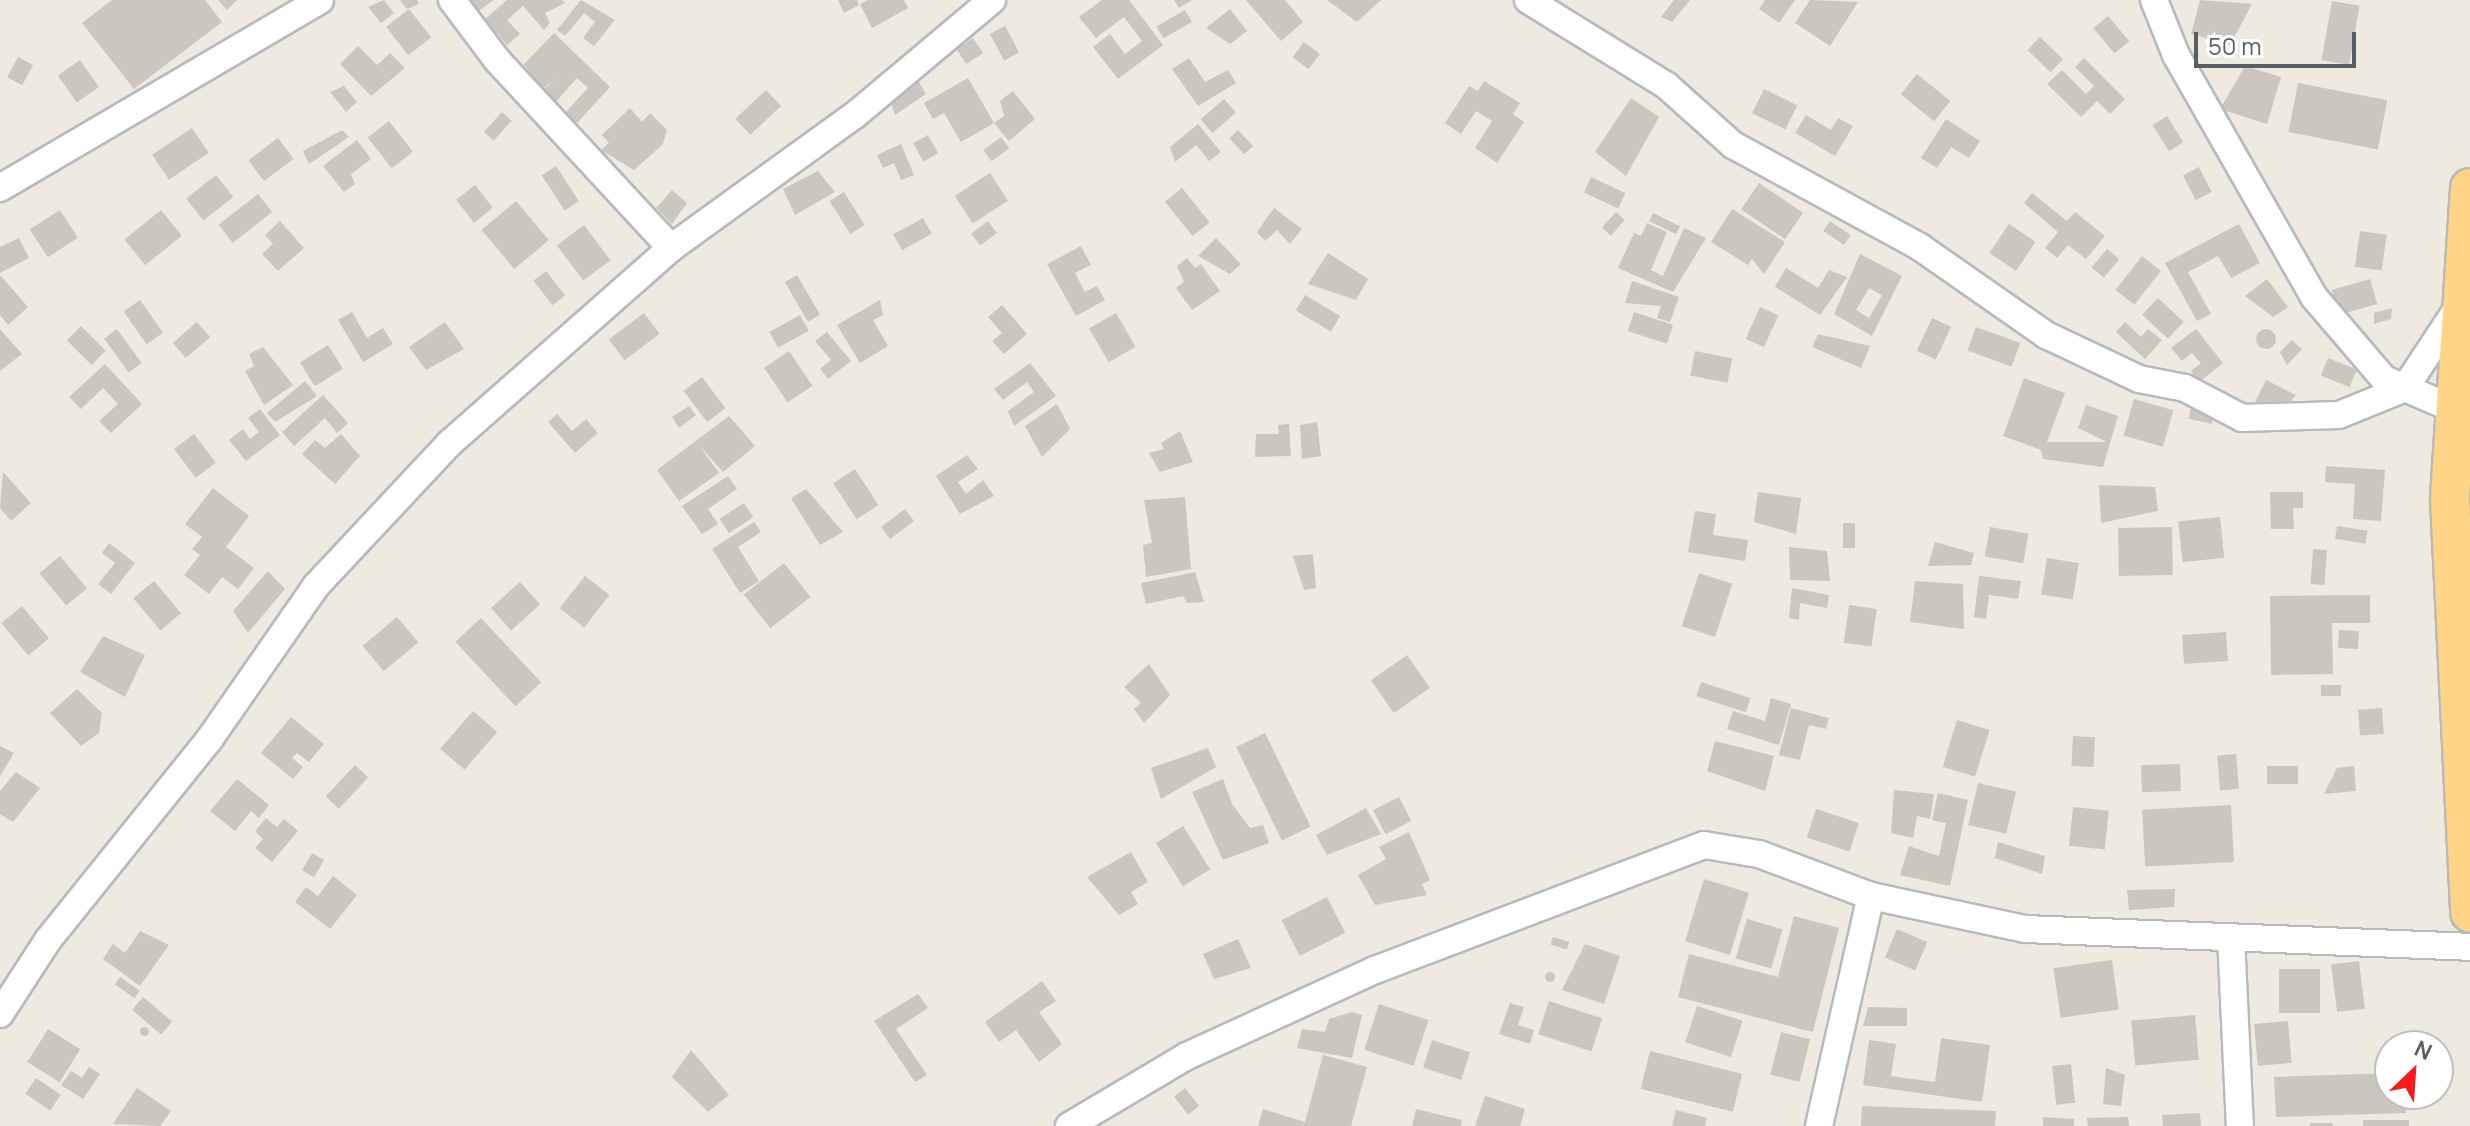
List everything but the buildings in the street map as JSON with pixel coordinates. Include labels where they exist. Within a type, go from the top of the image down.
[{"type":"highway","points":[[2470,188],[2459,306],[2450,500],[2470,913]]},
{"type":"street","points":[[0,188],[320,0]]},
{"type":"street","points":[[452,0],[497,60],[671,248]]},
{"type":"street","points":[[0,1014],[48,940],[209,740],[316,586],[450,443],[671,248],[855,115],[992,0]]},
{"type":"street","points":[[1528,0],[1667,86],[1733,145],[1920,247],[2046,335],[2139,379],[2185,388],[2242,418],[2339,415],[2405,388],[2459,306]]},
{"type":"street","points":[[2154,0],[2176,55],[2314,297],[2351,347],[2405,388],[2454,409]]},
{"type":"street","points":[[1069,1126],[1187,1056],[1375,970],[1661,858],[1704,845],[1759,854],[1871,896],[2025,929],[2470,947]]},
{"type":"street","points":[[1819,1126],[1871,896]]},
{"type":"street","points":[[2231,937],[2240,1126]]}]
